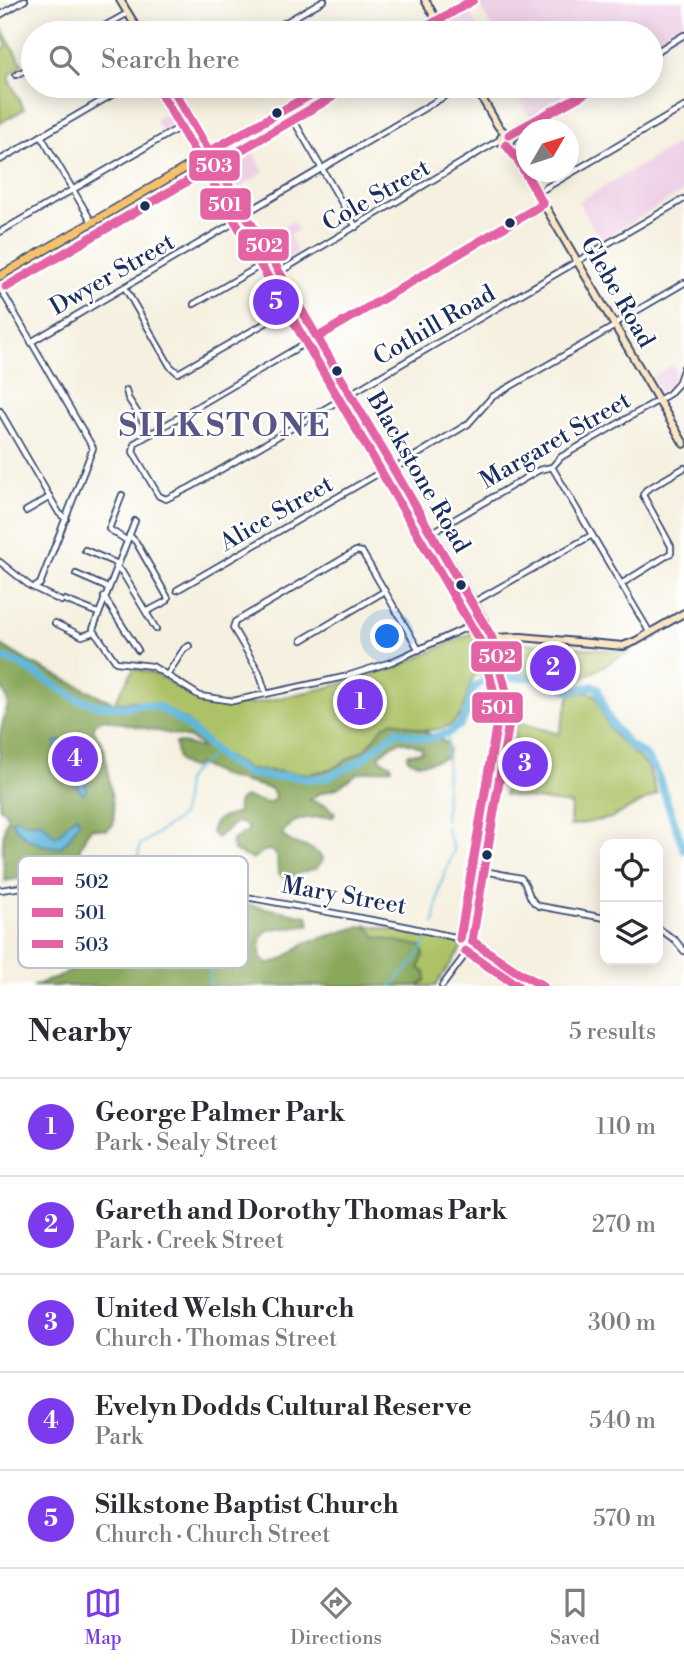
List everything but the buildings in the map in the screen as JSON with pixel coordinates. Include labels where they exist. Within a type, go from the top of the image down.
[{"type":"main road","points":[[437,21],[473,0]]},
{"type":"main road","points":[[0,276],[305,98]]},
{"type":"main road","name":"Blackstone Road","points":[[209,152],[492,638],[510,707],[508,738],[472,940]]},
{"type":"main road","points":[[193,162],[224,178]]},
{"type":"main road","name":"Blackstone Road","points":[[272,259],[291,290]]},
{"type":"main road","name":"Mary Street","points":[[472,940],[543,986]]},
{"type":"street","points":[[0,15],[25,0]]},
{"type":"street","points":[[120,0],[133,21]]},
{"type":"street","points":[[288,21],[324,0]]},
{"type":"street","points":[[425,0],[437,21]]},
{"type":"street","points":[[114,21],[128,13]]},
{"type":"street","points":[[663,48],[684,35]]},
{"type":"street","points":[[16,75],[21,72]]},
{"type":"street","points":[[0,160],[106,98]]},
{"type":"street","name":"Blackstone Road","points":[[179,98],[209,152]]},
{"type":"street","name":"Dwyer Street","points":[[31,342],[442,98]]},
{"type":"street","name":"Glebe Road","points":[[482,98],[684,444]]},
{"type":"street","name":"Cole Street","points":[[541,119],[577,98]]},
{"type":"street","points":[[537,193],[684,107]]},
{"type":"street","points":[[287,108],[356,227]]},
{"type":"street","points":[[0,232],[182,126],[188,116]]},
{"type":"street","points":[[182,126],[194,127]]},
{"type":"street","name":"Cole Street","points":[[281,271],[516,134]]},
{"type":"street","points":[[41,136],[92,222]]},
{"type":"street","name":"Cothill Road","points":[[150,434],[135,443],[133,452],[159,496],[166,499],[191,487],[684,199]]},
{"type":"street","points":[[126,390],[150,434],[543,204]]},
{"type":"street","points":[[194,304],[272,259]]},
{"type":"street","name":"Alice Street","points":[[177,590],[468,424],[492,397],[684,283]]},
{"type":"street","points":[[0,288],[93,448],[40,584],[35,587]]},
{"type":"street","points":[[125,288],[170,366],[178,373],[299,304]]},
{"type":"street","name":"Margaret Street","points":[[432,533],[539,470],[552,467],[561,457],[658,401],[676,387],[684,367]]},
{"type":"street","points":[[0,411],[61,516],[66,519]]},
{"type":"street","points":[[552,467],[650,633]]},
{"type":"street","points":[[621,584],[671,553],[671,547],[643,495],[645,491],[684,468]]},
{"type":"street","points":[[122,495],[109,529],[127,541]]},
{"type":"street","points":[[26,511],[50,497]]},
{"type":"street","points":[[135,521],[93,625],[94,632],[116,662],[152,666],[206,699],[233,701],[344,677],[391,662],[483,620]]},
{"type":"street","points":[[129,535],[136,542],[168,598],[146,612]]},
{"type":"street","points":[[473,603],[592,535]]},
{"type":"street","points":[[85,550],[117,565],[156,629]]},
{"type":"street","points":[[266,694],[259,672],[233,628],[235,622],[359,550],[419,650]]},
{"type":"street","points":[[0,562],[44,594],[98,613]]},
{"type":"street","points":[[76,574],[108,587]]},
{"type":"street","points":[[302,640],[385,591]]},
{"type":"street","points":[[104,597],[138,650]]},
{"type":"street","points":[[492,638],[521,637],[619,646],[629,644],[684,613]]},
{"type":"street","points":[[55,623],[82,636],[94,632]]},
{"type":"street","points":[[167,675],[184,649],[189,646]]},
{"type":"street","points":[[484,871],[522,878],[531,900],[539,906],[600,917]]},
{"type":"street","name":"Mary Street","points":[[0,890],[18,888]]},
{"type":"street","name":"Mary Street","points":[[248,898],[472,940]]},
{"type":"street","points":[[663,931],[676,940],[684,951]]},
{"type":"street","points":[[442,986],[465,956],[472,940]]},
{"type":"shaded area","points":[[487,0],[684,0],[684,31],[663,43],[663,21],[488,21],[479,5]]},
{"type":"shaded area","points":[[468,11],[474,21],[451,21]]},
{"type":"shaded area","points":[[519,98],[567,98],[531,118]]},
{"type":"shaded area","points":[[176,108],[183,118],[161,131],[155,120]]},
{"type":"shaded area","points":[[246,140],[264,172],[239,188],[221,157]]},
{"type":"shaded area","points":[[684,140],[684,191],[601,240],[578,202]]},
{"type":"shaded area","points":[[292,221],[298,230],[289,236],[299,254],[283,263],[267,236]]},
{"type":"shaded area","points":[[673,364],[676,370],[671,386],[660,392],[652,377]]},
{"type":"green space","points":[[0,26],[21,63],[21,67],[11,73],[9,80],[24,109],[0,123],[0,51],[7,46],[0,33]]},
{"type":"green space","points":[[476,631],[479,632],[495,674],[475,675],[462,712],[452,724],[434,730],[384,726],[367,748],[332,769],[309,774],[248,769],[217,751],[187,721],[137,701],[114,703],[134,669],[153,673],[204,702],[221,705],[252,704],[330,687],[398,667]]},
{"type":"green space","points":[[514,642],[621,651],[634,649],[568,686],[546,678],[507,675],[505,652]]},
{"type":"green space","points":[[0,644],[29,662],[114,703],[137,701],[159,704],[187,721],[217,751],[248,769],[309,774],[332,769],[367,748],[384,726],[393,721],[423,730],[447,743],[449,750],[447,757],[416,763],[407,758],[408,754],[422,752],[422,748],[403,742],[395,743],[380,755],[380,759],[392,768],[358,773],[337,788],[318,794],[310,800],[327,806],[335,813],[333,817],[298,820],[282,834],[291,842],[314,850],[323,859],[317,868],[284,878],[278,873],[277,856],[271,850],[252,859],[234,851],[231,843],[233,840],[249,830],[244,824],[236,822],[217,838],[211,832],[217,820],[238,813],[238,804],[242,798],[267,803],[274,800],[272,789],[222,776],[198,764],[192,768],[183,765],[177,756],[175,743],[201,748],[189,738],[104,719],[97,722],[93,728],[104,747],[114,812],[113,825],[107,830],[92,828],[87,833],[79,850],[83,856],[18,856],[18,879],[5,881],[3,840],[8,817],[4,810],[0,809],[0,733],[8,704],[0,684]]},
{"type":"green space","points":[[588,692],[594,694],[615,736],[648,766],[657,794],[611,818],[570,826],[571,804],[504,795],[509,770],[543,776],[546,769],[513,745],[518,722],[559,734],[570,695]]},
{"type":"green space","points":[[248,905],[308,916],[310,924],[274,929],[262,936],[261,959],[268,964],[281,960],[305,943],[361,926],[369,928],[376,937],[421,946],[424,954],[419,968],[425,972],[426,980],[418,986],[33,986],[76,968],[248,968]]},
{"type":"green space","points":[[366,925],[457,942],[461,949],[435,986],[420,986],[362,948]]},
{"type":"water","points":[[60,741],[84,768],[87,790],[83,794],[68,777],[62,751],[55,746],[55,742]]},
{"type":"water","points":[[77,816],[79,822],[67,842],[60,847],[32,841],[20,833],[11,821],[16,818],[25,823],[42,822],[55,837]]},
{"type":"waterway","points":[[0,657],[18,663],[78,699],[96,705],[125,707],[140,704],[159,707],[185,724],[224,759],[246,773],[310,779],[328,777],[357,763],[397,731],[426,739],[448,733],[460,725],[467,713],[473,689],[487,678],[540,677],[570,691],[594,686],[598,689],[606,714],[614,727],[629,745],[645,755],[657,773],[684,850]]},
{"type":"waterway","points":[[445,820],[448,733]]},
{"type":"waterway","points":[[138,856],[140,845],[179,818],[183,810],[186,781],[192,772],[217,751]]},
{"type":"waterway","points":[[434,924],[440,886],[454,851],[446,827]]},
{"type":"waterway","points":[[391,986],[414,962],[429,937]]},
{"type":"waterway","points":[[209,986],[211,968]]},
{"type":"transit line","name":"502","points":[[437,21],[473,0]]},
{"type":"transit line","name":"501","points":[[163,98],[481,643],[498,708],[460,939]]},
{"type":"transit line","name":"502","points":[[178,98],[492,638],[510,707],[509,723],[472,941]]},
{"type":"transit line","name":"502","points":[[209,152],[305,98]]},
{"type":"transit line","name":"503","points":[[6,287],[330,98]]},
{"type":"transit line","name":"502","points":[[509,135],[576,98]]},
{"type":"transit line","name":"502","points":[[506,145],[518,160],[543,204]]},
{"type":"transit line","name":"502","points":[[318,337],[543,204]]},
{"type":"transit line","name":"502","points":[[472,941],[543,986]]},
{"type":"transit line","name":"501","points":[[465,951],[518,986]]},
{"type":"place","name":"Silkstone Baptist Church","points":[[276,302]]},
{"type":"place","name":"Gareth and Dorothy Thomas Park","points":[[553,668]]},
{"type":"place","name":"George Palmer Park","points":[[360,702]]},
{"type":"place","name":"Evelyn Dodds Cultural Reserve","points":[[75,759]]},
{"type":"place","name":"United Welsh Church","points":[[525,764]]},
{"type":"district","name":"SILKSTONE","points":[[225,425]]}]
